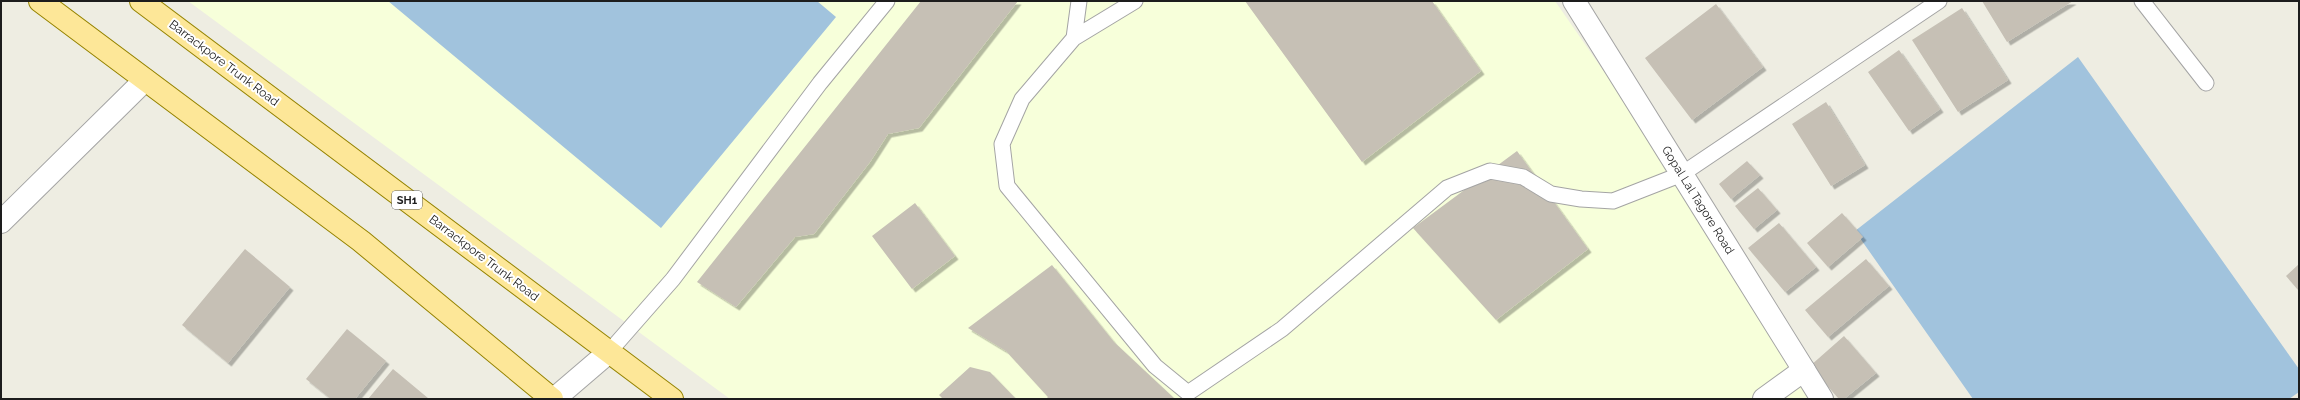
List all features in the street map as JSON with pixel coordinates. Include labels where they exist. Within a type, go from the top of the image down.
[{"type":"main road","points":[[40,1],[361,241],[553,399]]},
{"type":"main road","name":"Barrackpore Trunk Road","points":[[141,1],[672,399]]},
{"type":"street","name":"Gopal Lal Tagore Road","points":[[1574,1],[1822,399]]},
{"type":"street","points":[[1,222],[145,80]]},
{"type":"street","points":[[553,399],[609,352]]},
{"type":"street","points":[[1764,399],[1804,370]]},
{"type":"lane","points":[[609,352],[673,279],[820,83],[887,1]]},
{"type":"lane","points":[[1074,38],[1079,1]]},
{"type":"lane","points":[[1135,1],[1074,38],[1022,99],[1002,144],[1007,186],[1156,366],[1188,394],[1282,329],[1447,188],[1490,171],[1523,177],[1552,194],[1581,199],[1613,201],[1682,174],[1939,1]]},
{"type":"lane","points":[[2142,1],[2206,83]]},
{"type":"shaded area","points":[[188,1],[1555,1],[1831,399],[730,399]]},
{"type":"water","points":[[388,1],[817,1],[836,17],[661,228]]},
{"type":"water","points":[[2078,57],[2299,369],[2299,392],[2289,399],[1973,399],[1855,231]]},
{"type":"building","points":[[921,1],[1018,1],[919,128],[888,134],[870,162],[814,234],[795,237],[736,307],[697,282]]},
{"type":"building","points":[[1245,1],[1432,1],[1481,71],[1362,162]]},
{"type":"building","points":[[1982,1],[2073,1],[2007,42]]},
{"type":"building","points":[[1716,4],[1763,67],[1692,120],[1645,58]]},
{"type":"building","points":[[1962,8],[2008,80],[1958,112],[1912,40]]},
{"type":"building","points":[[1899,50],[1940,109],[1909,131],[1868,72]]},
{"type":"building","points":[[1826,102],[1865,165],[1831,186],[1792,124]]},
{"type":"building","points":[[1517,151],[1588,249],[1496,320],[1413,228]]},
{"type":"building","points":[[1747,161],[1760,175],[1731,199],[1719,184]]},
{"type":"building","points":[[1758,188],[1777,210],[1754,229],[1735,206]]},
{"type":"building","points":[[915,203],[955,256],[912,289],[872,236]]},
{"type":"building","points":[[1842,213],[1863,237],[1828,267],[1807,243]]},
{"type":"building","points":[[1779,223],[1816,267],[1785,292],[1748,248]]},
{"type":"building","points":[[245,249],[290,287],[228,363],[182,325]]},
{"type":"building","points":[[1866,259],[1889,286],[1828,337],[1805,310]]},
{"type":"building","points":[[2299,264],[2299,291],[2286,276]]},
{"type":"building","points":[[1052,265],[1114,342],[1175,399],[1046,399],[1048,397],[1006,351],[968,328]]},
{"type":"building","points":[[347,329],[386,361],[355,399],[331,399],[306,379]]},
{"type":"building","points":[[1844,336],[1876,373],[1844,399],[1839,399],[1810,366]]},
{"type":"building","points":[[970,367],[990,372],[1016,399],[943,399],[939,395]]},
{"type":"building","points":[[393,369],[429,399],[368,399]]}]
